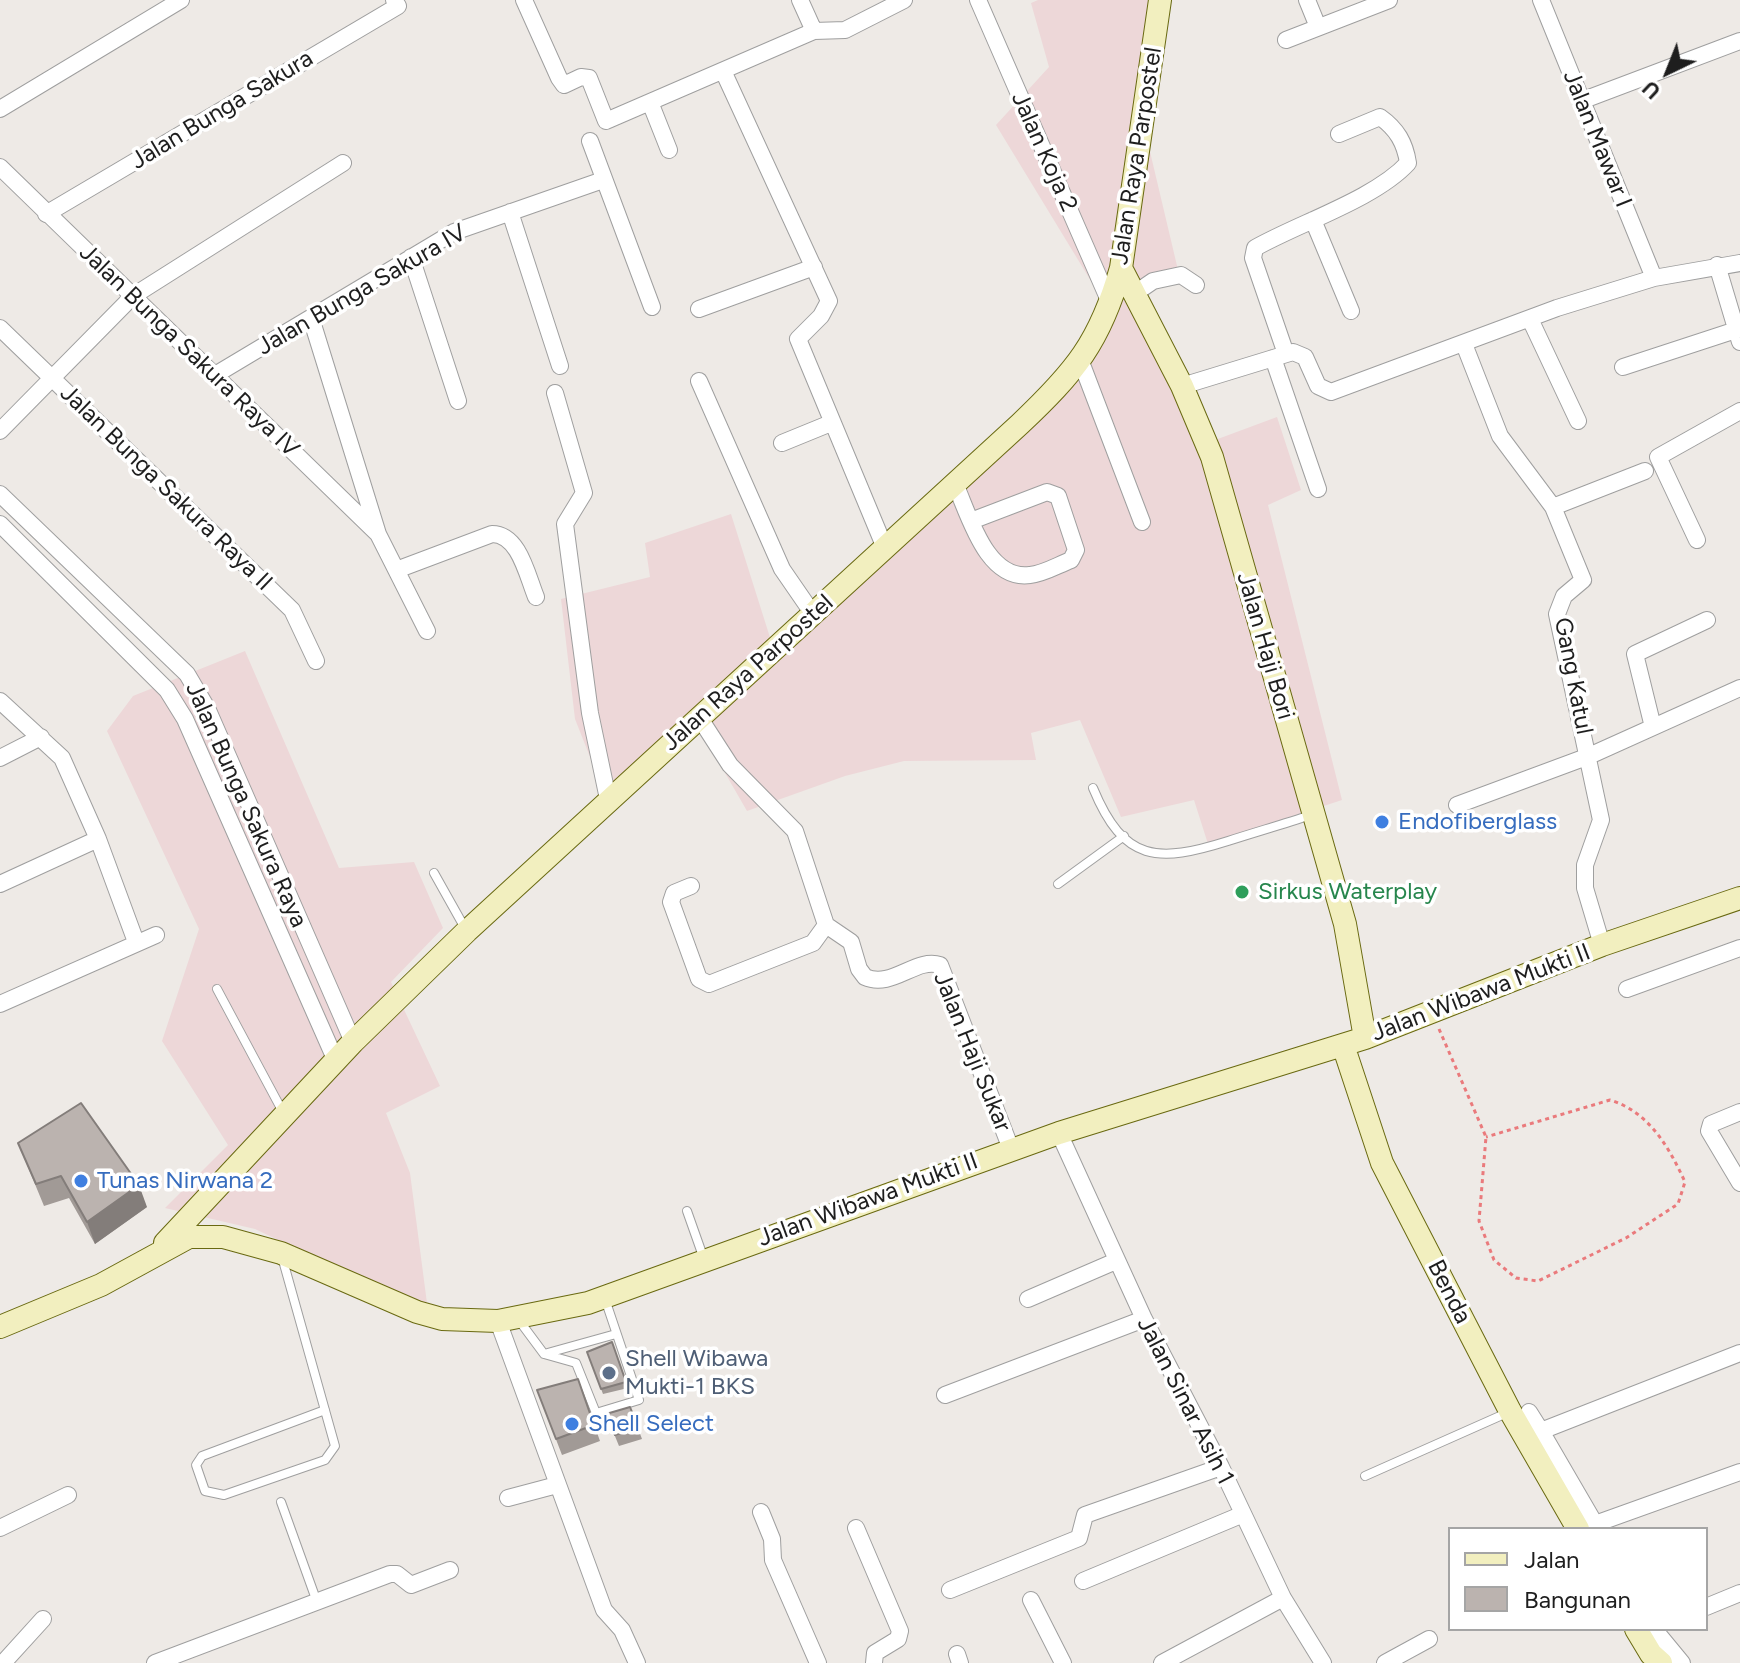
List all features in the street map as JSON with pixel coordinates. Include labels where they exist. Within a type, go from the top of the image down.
[{"type":"main road","name":"Jalan Raya Parpostel","points":[[156,1253],[353,1042],[467,931],[955,484],[1081,362],[1111,305],[1121,268],[1160,0]]},
{"type":"main road","name":"Jalan Haji Bori","points":[[1121,268],[1182,386],[1212,457],[1345,924],[1365,1038]]},
{"type":"main road","name":"Jalan Wibawa Mukti II","points":[[0,1327],[101,1285],[189,1237],[223,1237],[281,1253],[417,1312],[470,1322],[508,1320],[604,1298],[1011,1149],[1365,1038],[1602,945],[1740,898]]},
{"type":"main road","name":"Benda","points":[[1343,1045],[1382,1163],[1520,1412],[1590,1527]]},
{"type":"main road","points":[[1637,1631],[1651,1654],[1661,1663]]},
{"type":"street","points":[[0,109],[181,0]]},
{"type":"street","points":[[524,0],[559,78],[564,85],[581,77],[589,78],[606,121],[724,73],[814,31],[845,30],[904,0]]},
{"type":"street","points":[[800,0],[814,31]]},
{"type":"street","name":"Jalan Koja 2","points":[[978,0],[1111,305]]},
{"type":"street","points":[[1307,0],[1318,27]]},
{"type":"street","points":[[1286,40],[1389,0]]},
{"type":"street","name":"Jalan Mawar I","points":[[1541,0],[1654,278]]},
{"type":"street","name":"Jalan Bunga Sakura","points":[[46,214],[396,3]]},
{"type":"street","points":[[1581,101],[1740,41]]},
{"type":"street","points":[[724,73],[829,301],[821,316],[798,339],[885,548]]},
{"type":"street","points":[[650,102],[669,150]]},
{"type":"street","points":[[1318,489],[1253,253],[1263,244],[1399,173],[1408,163],[1405,145],[1392,125],[1380,117],[1339,134]]},
{"type":"street","points":[[590,141],[652,307]]},
{"type":"street","points":[[0,431],[133,296],[343,163]]},
{"type":"street","name":"Jalan Bunga Sakura Raya IV","points":[[0,167],[378,534]]},
{"type":"street","name":"Jalan Bunga Sakura IV","points":[[215,375],[454,232],[603,180]]},
{"type":"street","points":[[510,212],[560,366]]},
{"type":"street","points":[[1313,220],[1351,311]]},
{"type":"street","points":[[411,257],[458,401]]},
{"type":"street","points":[[1182,386],[1300,352],[1318,386],[1331,392],[1530,319],[1654,278],[1740,263]]},
{"type":"street","points":[[1623,367],[1738,336],[1717,265]]},
{"type":"street","points":[[699,309],[814,267]]},
{"type":"street","points":[[1134,294],[1165,276],[1181,275],[1196,285]]},
{"type":"street","points":[[311,318],[378,534],[399,569],[427,631]]},
{"type":"street","points":[[1530,319],[1578,421]]},
{"type":"street","name":"Jalan Bunga Sakura Raya II","points":[[0,328],[292,610],[316,661]]},
{"type":"street","name":"Gang Katul","points":[[1464,344],[1500,436],[1553,507],[1583,580],[1564,596],[1557,614],[1601,820],[1585,865],[1585,888],[1602,945]]},
{"type":"street","points":[[1081,362],[1142,522]]},
{"type":"street","points":[[699,381],[782,569],[813,614]]},
{"type":"street","points":[[555,393],[584,493],[565,524],[590,713],[608,799]]},
{"type":"street","points":[[1697,540],[1658,457],[1740,411]]},
{"type":"street","points":[[782,443],[831,423]]},
{"type":"street","points":[[1553,507],[1645,471]]},
{"type":"street","points":[[955,484],[971,521],[997,566],[1017,575],[1032,575],[1071,560],[1076,550],[1058,496],[1047,492],[971,521]]},
{"type":"street","name":"Jalan Bunga Sakura Raya","points":[[0,494],[187,674],[207,708],[353,1042]]},
{"type":"street","name":"Jalan Bunga Sakura Raya","points":[[0,524],[167,690],[185,719],[336,1061]]},
{"type":"street","points":[[399,569],[492,534],[503,534],[512,540],[536,597]]},
{"type":"street","points":[[1653,727],[1635,654],[1707,620]]},
{"type":"street","points":[[1457,805],[1589,756],[1740,688]]},
{"type":"street","points":[[0,701],[62,758],[98,839],[136,942]]},
{"type":"street","points":[[185,719],[207,708]]},
{"type":"street","name":"Jalan Haji Sukar","points":[[699,717],[730,765],[795,831],[826,925],[851,942],[859,969],[874,981],[888,980],[932,963],[940,965],[1011,1149]]},
{"type":"street","points":[[0,758],[41,737]]},
{"type":"street","points":[[0,884],[98,839]]},
{"type":"street","points":[[262,889],[281,879]]},
{"type":"street","points":[[691,886],[674,893],[671,902],[699,979],[709,984],[813,943],[826,925]]},
{"type":"street","points":[[0,1004],[156,935]]},
{"type":"street","points":[[1627,989],[1740,948]]},
{"type":"street","points":[[1740,1112],[1711,1124],[1709,1131],[1740,1183]]},
{"type":"street","name":"Jalan Sinar Asih 1","points":[[1059,1133],[1116,1261],[1221,1467],[1241,1515],[1283,1598],[1323,1663]]},
{"type":"street","points":[[1028,1299],[1116,1261]]},
{"type":"street","points":[[945,1395],[1144,1319]]},
{"type":"street","points":[[508,1320],[557,1485],[604,1610],[622,1630],[637,1663]]},
{"type":"street","points":[[1541,1431],[1740,1353]]},
{"type":"street","points":[[1520,1412],[1541,1431],[1590,1527],[1740,1472]]},
{"type":"street","points":[[950,1590],[1079,1538],[1085,1515],[1221,1467]]},
{"type":"street","points":[[508,1498],[557,1485]]},
{"type":"street","points":[[0,1528],[68,1495]]},
{"type":"street","points":[[761,1512],[772,1539],[773,1560],[818,1663]]},
{"type":"street","points":[[1083,1581],[1241,1515]]},
{"type":"street","points":[[856,1528],[900,1631],[898,1639],[875,1653],[874,1663]]},
{"type":"street","points":[[155,1663],[393,1573],[411,1585],[450,1570]]},
{"type":"street","points":[[1708,1606],[1740,1593]]},
{"type":"street","points":[[1162,1663],[1283,1598]]},
{"type":"street","points":[[1031,1600],[1063,1663]]},
{"type":"street","points":[[3,1663],[43,1619]]},
{"type":"street","points":[[1656,1631],[1682,1663]]},
{"type":"street","points":[[1385,1663],[1429,1639]]},
{"type":"lane","points":[[1093,788],[1102,810],[1124,836],[1152,854],[1175,856],[1312,815]]},
{"type":"lane","points":[[1058,884],[1124,836]]},
{"type":"lane","points":[[434,873],[467,931]]},
{"type":"lane","points":[[217,989],[284,1115]]},
{"type":"lane","points":[[687,1211],[705,1260]]},
{"type":"lane","points":[[281,1253],[325,1410],[335,1446],[325,1460],[224,1495],[205,1491],[196,1465],[202,1456],[325,1410]]},
{"type":"lane","points":[[508,1320],[544,1354],[576,1363],[596,1413],[639,1400],[604,1298]]},
{"type":"lane","points":[[544,1354],[616,1334]]},
{"type":"lane","points":[[611,1365],[626,1361]]},
{"type":"lane","points":[[581,1375],[596,1370]]},
{"type":"lane","points":[[1365,1476],[1520,1412]]},
{"type":"lane","points":[[281,1502],[317,1603]]},
{"type":"path","points":[[1432,1014],[1486,1137],[1479,1221],[1494,1260],[1516,1278],[1538,1281],[1626,1238],[1678,1204],[1685,1182],[1673,1154],[1653,1128],[1629,1106],[1610,1100],[1486,1137]]},
{"type":"shaded area","points":[[1038,0],[1163,0],[1147,139],[1178,270],[1135,299],[1207,443],[1277,417],[1301,490],[1268,505],[1342,800],[1208,844],[1194,800],[1121,817],[1080,720],[1031,733],[1036,760],[904,761],[845,776],[747,811],[691,714],[605,795],[575,719],[561,599],[650,577],[645,543],[731,514],[773,647],[1074,379],[1111,314],[996,125],[1049,67],[1031,3]]},
{"type":"shaded area","points":[[245,651],[339,868],[414,862],[443,928],[391,982],[440,1086],[386,1113],[410,1173],[428,1311],[255,1229],[165,1208],[228,1145],[162,1041],[199,929],[107,731],[133,696]]},
{"type":"building","name":"Tunas Nirwana 2","points":[[81,1103],[139,1185],[87,1222],[61,1176],[36,1184],[18,1143]]},
{"type":"building","name":"Shell Wibawa Mukti-1 BKS","points":[[612,1342],[626,1382],[601,1389],[587,1352]]},
{"type":"building","name":"Shell Select","points":[[578,1379],[594,1425],[556,1439],[537,1390]]},
{"type":"building","points":[[630,1407],[638,1427],[615,1435],[606,1414]]},
{"type":"place","name":"Endofiberglass","points":[[1382,822]]},
{"type":"place","name":"Sirkus Waterplay","points":[[1242,892]]},
{"type":"place","name":"Tunas Nirwana 2","points":[[81,1181]]},
{"type":"place","name":"Shell Wibawa Mukti-1 BKS","points":[[609,1373]]},
{"type":"place","name":"Shell Select","points":[[572,1424]]}]
